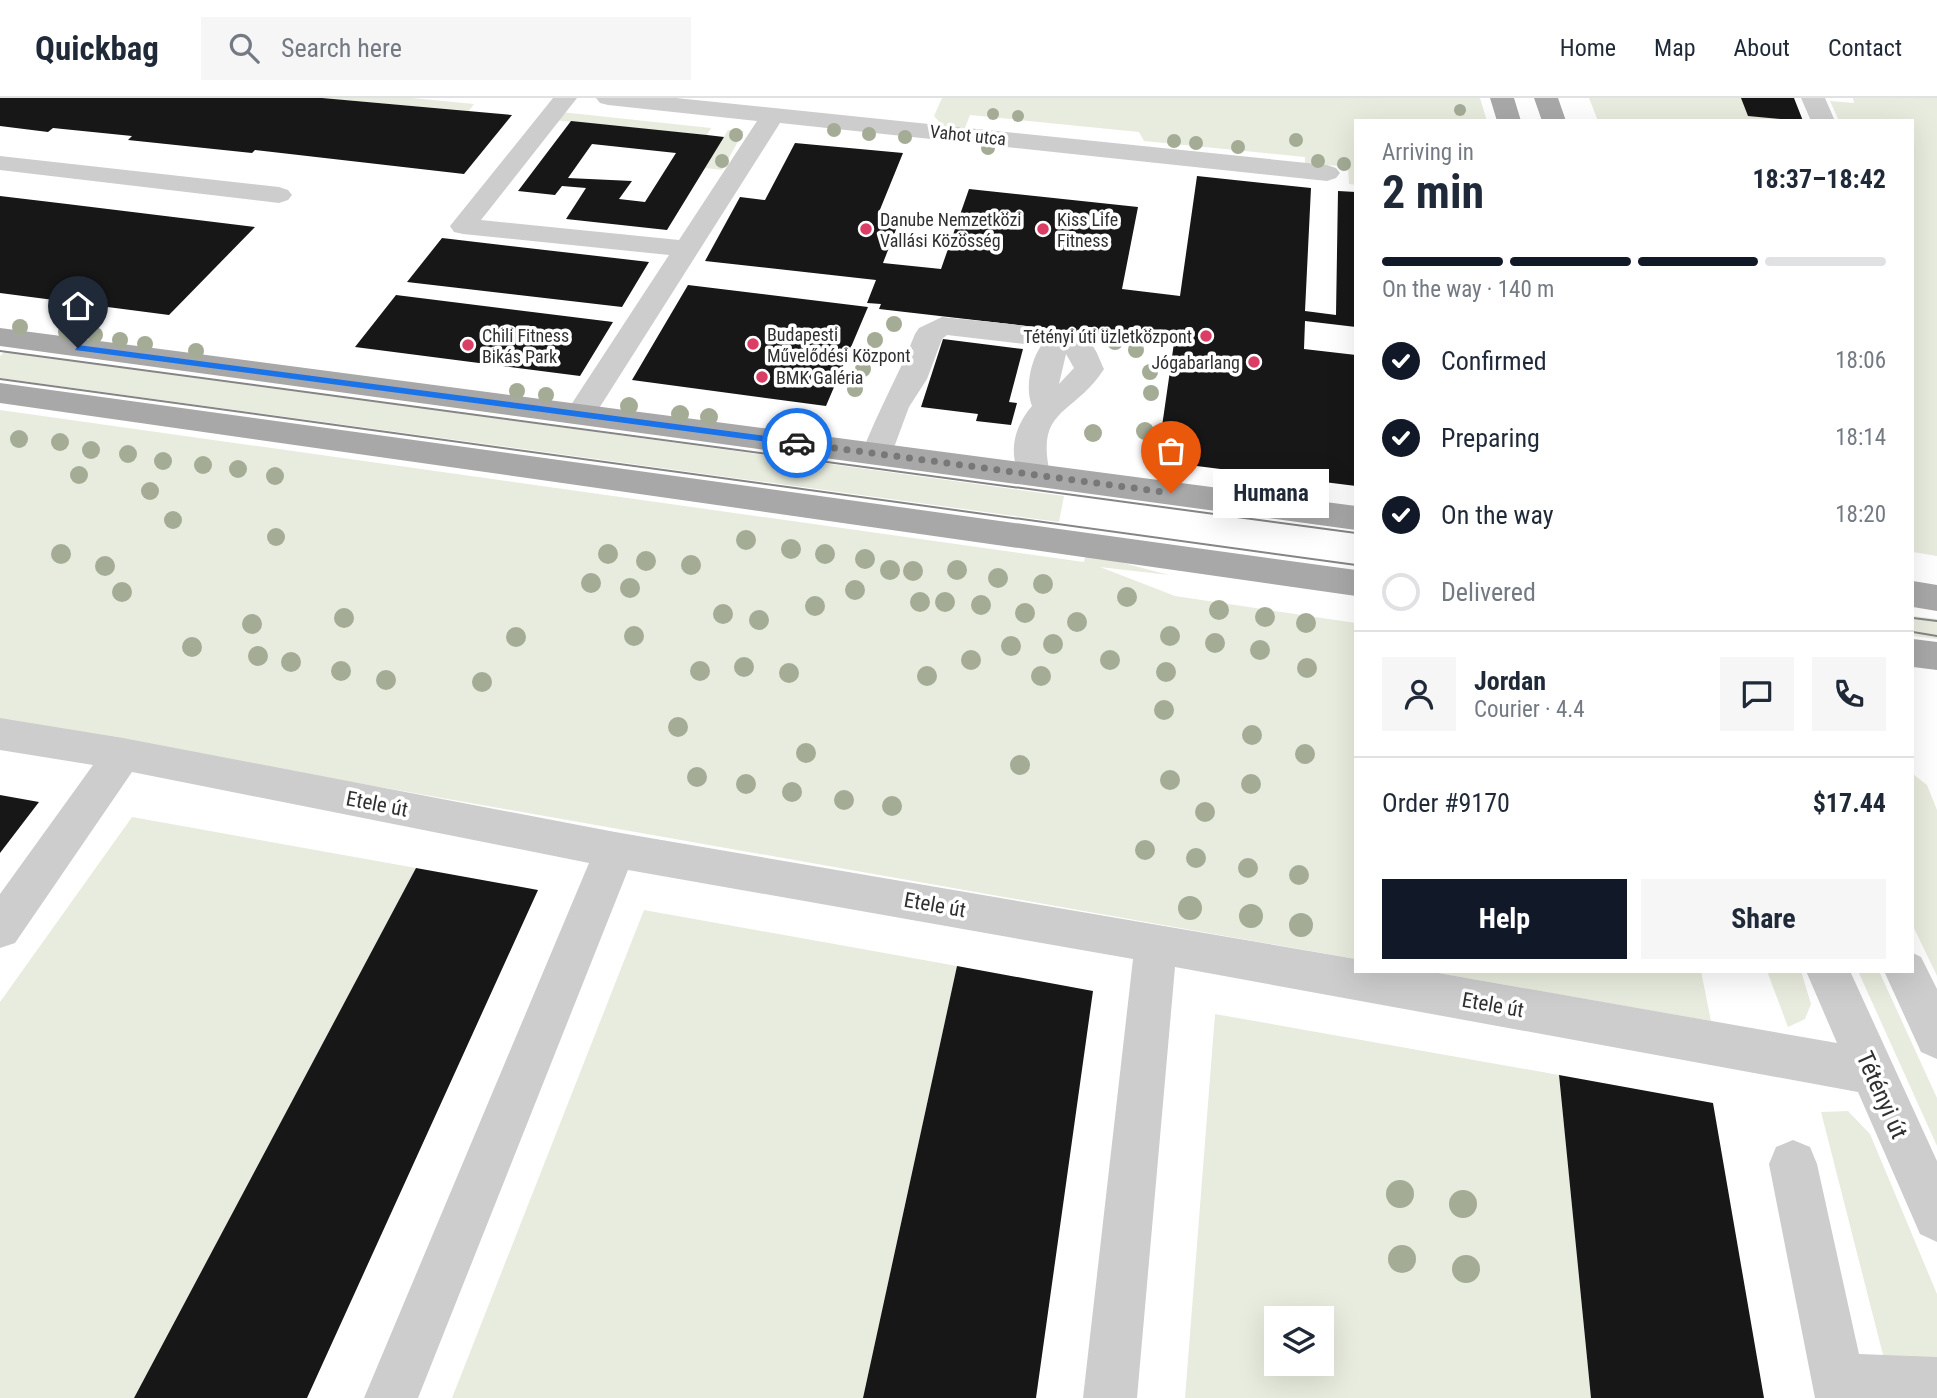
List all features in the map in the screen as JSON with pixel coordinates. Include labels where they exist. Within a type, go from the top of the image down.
[{"type":"main road","points":[[1502,98],[1508,119]]},
{"type":"main road","points":[[1546,98],[1553,119]]},
{"type":"main road","points":[[0,337],[1354,518]]},
{"type":"main road","points":[[0,393],[1354,583]]},
{"type":"main road","points":[[1914,594],[1937,598]]},
{"type":"main road","points":[[1914,653],[1937,656]]},
{"type":"street","points":[[565,98],[463,226],[686,250]]},
{"type":"street","name":"Vahot utca","points":[[608,98],[1327,173]]},
{"type":"street","points":[[1814,98],[1822,119]]},
{"type":"street","points":[[580,414],[773,115]]},
{"type":"street","points":[[0,163],[279,195]]},
{"type":"street","points":[[878,453],[894,407],[912,379],[929,334],[942,326],[1054,339],[1080,349],[1089,369],[1084,377],[1046,407],[1036,422],[1029,458],[1034,474]]},
{"type":"street","points":[[1046,407],[1042,393],[1051,353]]},
{"type":"street","name":"Etele út","points":[[0,734],[123,754],[615,850],[1871,1072]]},
{"type":"street","points":[[0,929],[123,754]]},
{"type":"street","points":[[391,1398],[615,850]]},
{"type":"street","points":[[1110,1398],[1156,944]]},
{"type":"street","name":"Tétényi út","points":[[1829,973],[1937,1217]]},
{"type":"street","points":[[1907,973],[1937,1037]]},
{"type":"street","points":[[1793,1164],[1840,1389],[1937,1384]]},
{"type":"shaded area","points":[[322,98],[412,98],[474,104],[469,111]]},
{"type":"shaded area","points":[[942,98],[1480,98],[1486,119],[1354,119],[1354,185],[1349,184],[1348,167],[1305,163],[1305,157],[1144,141],[1139,132],[970,115],[965,128],[943,126],[934,116]]},
{"type":"shaded area","points":[[1589,98],[1793,98],[1802,119],[1597,119]]},
{"type":"shaded area","points":[[1853,98],[1937,98],[1937,556],[1914,552],[1914,119],[1838,119],[1830,101],[1854,103]]},
{"type":"shaded area","points":[[561,112],[711,128],[707,135],[554,120]]},
{"type":"shaded area","points":[[728,130],[744,131],[722,170],[705,168]]},
{"type":"shaded area","points":[[5,351],[1064,496],[1059,522],[0,378],[0,356]]},
{"type":"shaded area","points":[[0,410],[1084,562],[1086,553],[1169,575],[1100,567],[1175,596],[1354,623],[1354,959],[0,720]]},
{"type":"shaded area","points":[[1914,616],[1937,619],[1937,639],[1914,636]]},
{"type":"shaded area","points":[[1914,775],[1927,785],[1937,810],[1937,976],[1914,928]]},
{"type":"shaded area","points":[[132,817],[416,868],[134,1398],[0,1398],[0,1002]]},
{"type":"shaded area","points":[[644,910],[957,966],[863,1398],[452,1398]]},
{"type":"shaded area","points":[[1437,973],[1701,973],[1711,1021]]},
{"type":"shaded area","points":[[1768,973],[1802,973],[1811,1004],[1805,1019],[1788,1027]]},
{"type":"shaded area","points":[[1859,973],[1880,973],[1937,1098],[1937,1146]]},
{"type":"shaded area","points":[[1215,1014],[1559,1075],[1591,1398],[1185,1398]]},
{"type":"shaded area","points":[[1848,1111],[1870,1134],[1937,1294],[1937,1398],[1894,1398],[1821,1112]]},
{"type":"building","points":[[0,98],[322,98],[512,115],[464,174],[255,150],[252,153],[128,140],[132,136],[53,128],[48,132],[0,126]]},
{"type":"building","points":[[1741,98],[1794,98],[1802,119],[1781,119],[1748,116]]},
{"type":"building","points":[[571,121],[724,137],[667,230],[566,219],[586,188],[562,186],[555,195],[518,191]],"holes":[[[592,144],[676,153],[645,202],[619,199],[632,181],[568,178]]]},
{"type":"building","name":"Tétényi úti üzletközpont","points":[[795,143],[903,153],[879,212],[902,214],[883,263],[941,269],[969,189],[1138,207],[1122,289],[1180,296],[1197,176],[1311,188],[1305,311],[1336,315],[1338,191],[1354,192],[1354,327],[1305,321],[1304,349],[1354,355],[1354,486],[1157,461],[1174,343],[879,309],[881,304],[867,303],[876,280],[705,261],[740,197],[765,200]]},
{"type":"building","points":[[0,196],[255,227],[169,315],[0,293]]},
{"type":"building","points":[[442,238],[649,262],[622,307],[407,282]]},
{"type":"building","name":"Budapesti Művelődési Központ","points":[[688,285],[868,307],[826,406],[632,380]]},
{"type":"building","points":[[396,295],[613,322],[580,376],[355,347]]},
{"type":"building","points":[[943,339],[1023,349],[1009,402],[1017,403],[1011,425],[976,421],[978,414],[921,407]]},
{"type":"building","points":[[0,795],[39,802],[0,853]]},
{"type":"building","points":[[416,868],[538,890],[307,1398],[134,1398]]},
{"type":"building","points":[[957,966],[1093,991],[1036,1398],[863,1398]]},
{"type":"building","points":[[1559,1075],[1713,1103],[1764,1398],[1591,1398]]},
{"type":"tram line","points":[[0,351],[1354,533]]},
{"type":"tram line","points":[[0,379],[1354,565]]},
{"type":"tram line","points":[[1914,618],[1937,621]]},
{"type":"tram line","points":[[1914,632],[1937,636]]},
{"type":"way so far","points":[[797,443],[1171,493]]},
{"type":"place","name":"Danube Nemzetközi Vallási Közösség","points":[[866,229]]},
{"type":"place","name":"Kiss Life Fitness","points":[[1043,229]]},
{"type":"place","name":"Tétényi úti üzletközpont","points":[[1206,336]]},
{"type":"place","name":"Budapesti Művelődési Központ","points":[[753,344]]},
{"type":"place","name":"Chili Fitness Bikás Park","points":[[468,345]]},
{"type":"place","name":"Jógabarlang","points":[[1254,362]]},
{"type":"place","name":"BMK Galéria","points":[[762,377]]},
{"type":"place","name":"Humana","points":[[1171,493]]},
{"type":"route","points":[[78,348],[797,443]]}]
